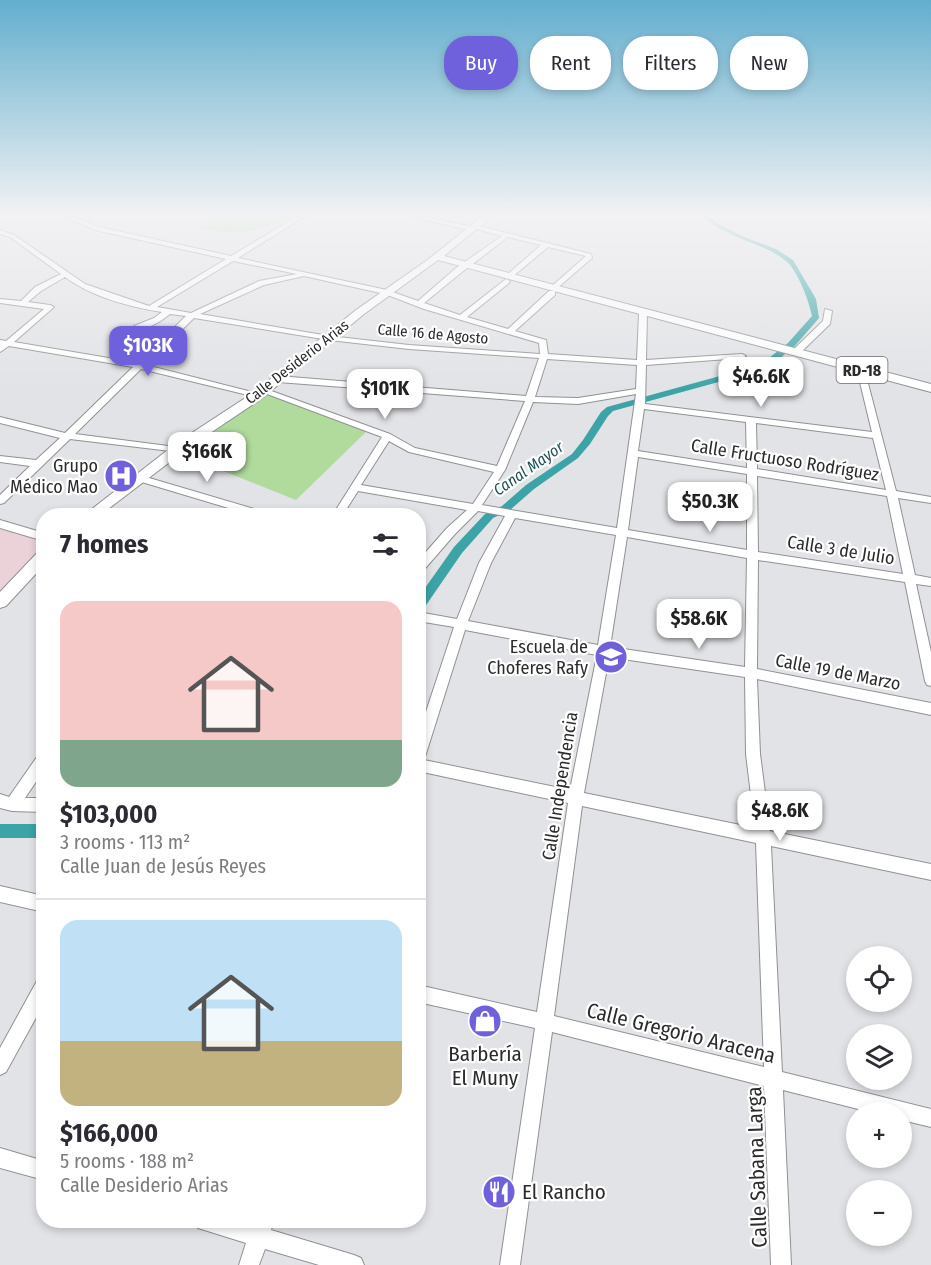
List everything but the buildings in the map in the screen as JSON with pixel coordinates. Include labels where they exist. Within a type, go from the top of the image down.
[{"type":"main road","name":"Calle Desiderio Arias","points":[[100,508],[176,450],[260,394],[387,292],[416,272]]},
{"type":"main road","name":"RD-18","points":[[479,272],[553,290],[636,316],[643,313],[931,388]]},
{"type":"main road","points":[[0,602],[36,564]]},
{"type":"street","name":"Calle 16 de Agosto","points":[[63,272],[82,286],[150,308],[329,338],[409,347],[641,363],[742,356]]},
{"type":"street","points":[[150,308],[212,272]]},
{"type":"street","points":[[300,272],[387,292],[543,342],[544,356],[530,399],[481,508],[451,531],[426,560]]},
{"type":"street","points":[[419,304],[457,272]]},
{"type":"street","points":[[462,317],[516,272]]},
{"type":"street","points":[[511,331],[573,272]]},
{"type":"street","points":[[22,304],[38,289],[66,274]]},
{"type":"street","points":[[0,501],[192,315],[262,283],[286,277],[313,275]]},
{"type":"street","points":[[0,301],[50,307],[4,342],[0,350]]},
{"type":"street","points":[[137,327],[157,320],[169,311]]},
{"type":"street","points":[[795,351],[827,322],[828,311]]},
{"type":"street","name":"Calle Independencia","points":[[510,1265],[576,798],[611,611],[640,405],[643,313]]},
{"type":"street","points":[[4,342],[141,366],[260,394],[387,436],[412,450],[500,470]]},
{"type":"street","points":[[861,370],[892,494],[931,681]]},
{"type":"street","points":[[278,379],[578,401],[640,392]]},
{"type":"street","points":[[640,405],[878,436]]},
{"type":"street","points":[[0,420],[69,436],[176,450]]},
{"type":"street","name":"Calle Sabana Larga","points":[[751,420],[753,754],[763,838],[781,1265]]},
{"type":"street","points":[[342,508],[387,436]]},
{"type":"street","name":"Calle Fructuoso Rodríguez","points":[[633,453],[931,501]]},
{"type":"street","points":[[0,459],[40,464]]},
{"type":"street","points":[[139,478],[240,508]]},
{"type":"street","name":"Calle 3 de Julio","points":[[355,487],[753,555],[931,582]]},
{"type":"street","points":[[426,733],[461,625],[485,563],[510,513]]},
{"type":"street","points":[[0,524],[36,535]]},
{"type":"street","name":"Calle 19 de Marzo","points":[[426,618],[602,651],[751,673],[931,709]]},
{"type":"street","points":[[6,802],[36,767]]},
{"type":"street","points":[[426,767],[931,872]]},
{"type":"street","points":[[6,802],[36,804]]},
{"type":"street","points":[[0,894],[36,902]]},
{"type":"street","name":"Calle Gregorio Aracena","points":[[426,995],[931,1118]]},
{"type":"street","points":[[0,1066],[36,1000]]},
{"type":"street","points":[[0,1158],[36,1169]]},
{"type":"street","points":[[249,1265],[261,1229],[354,1265]]},
{"type":"shaded area","points":[[0,528],[36,538],[36,557],[0,595]]},
{"type":"green space","points":[[265,394],[368,430],[296,500],[183,455]]},
{"type":"waterway","name":"Canal Mayor","points":[[426,596],[458,550],[489,516],[506,508],[530,487],[575,456],[587,442],[604,414],[610,409],[763,367],[791,345],[816,316],[812,299],[797,272]]},
{"type":"waterway","name":"Canal Mayor","points":[[0,831],[36,831]]},
{"type":"place","name":"Grupo Médico Mao","points":[[121,476]]},
{"type":"place","name":"Escuela de Choferes Rafy","points":[[611,657]]},
{"type":"place","name":"Barbería El Muny","points":[[485,1021]]},
{"type":"place","name":"El Rancho","points":[[499,1192]]}]
